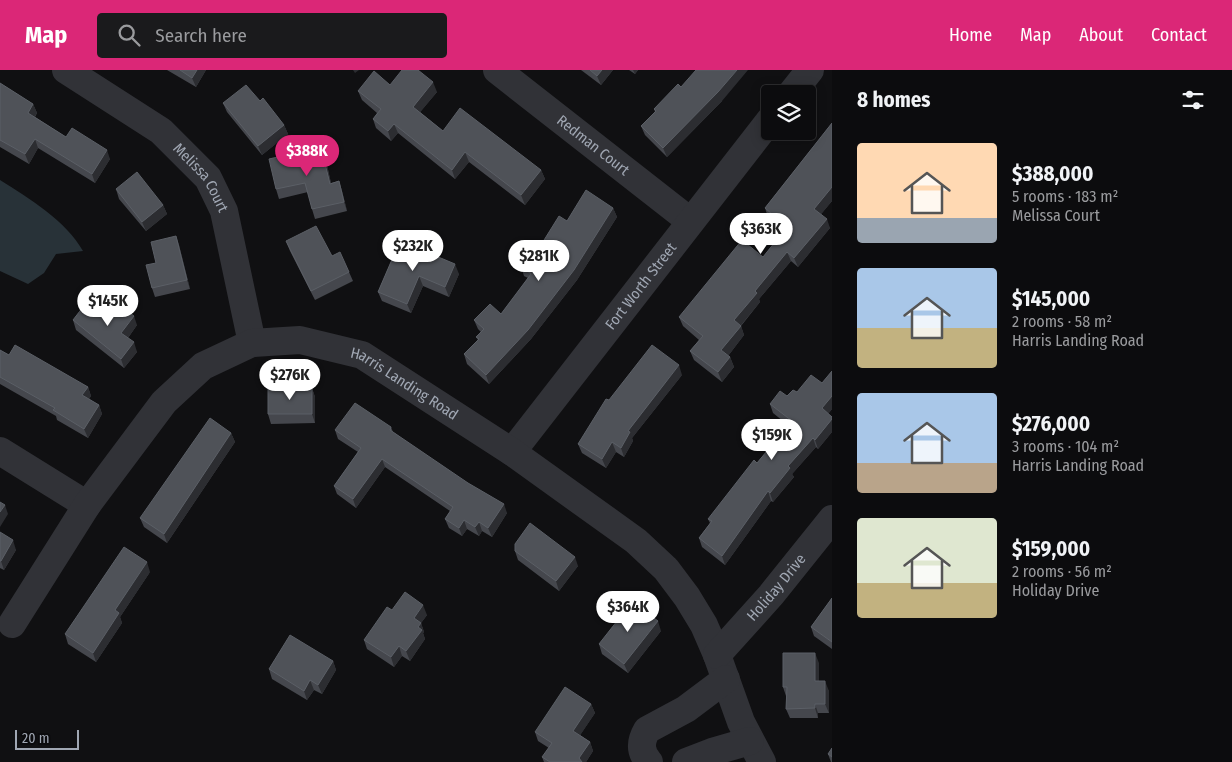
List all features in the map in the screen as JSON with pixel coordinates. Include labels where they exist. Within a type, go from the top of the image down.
[{"type":"street","name":"Melissa Court","points":[[66,70],[161,131],[208,178],[224,211],[252,343]]},
{"type":"street","name":"Redman Court","points":[[497,70],[690,221]]},
{"type":"street","points":[[798,85],[810,70]]},
{"type":"street","name":"Fort Worth Street","points":[[512,452],[761,131]]},
{"type":"street","name":"Harris Landing Road","points":[[12,624],[87,506],[164,402],[204,366],[252,343],[300,340],[362,356],[512,452],[636,541],[666,569],[696,611],[722,667],[756,751],[712,752],[686,762]]},
{"type":"street","points":[[0,451],[87,506]]},
{"type":"street","name":"Holiday Drive","points":[[722,667],[771,595],[832,519]]},
{"type":"street","points":[[649,762],[643,754],[641,745],[647,730],[692,706],[722,667]]},
{"type":"shaded area","points":[[0,180],[35,202],[57,220],[76,240],[83,251],[56,254],[44,273],[28,284],[0,271]]},
{"type":"building","points":[[180,70],[197,70],[192,78]]},
{"type":"building","points":[[402,70],[418,70],[433,82],[413,107],[443,131],[460,108],[541,170],[521,195],[465,152],[452,170],[394,124],[388,131],[373,119],[381,109],[358,91],[374,71],[390,85]]},
{"type":"building","points":[[590,70],[602,70],[597,76]]},
{"type":"building","points":[[696,70],[737,70],[663,148],[641,126],[678,84],[681,87]]},
{"type":"building","points":[[0,83],[33,104],[28,113],[66,137],[72,128],[107,150],[92,174],[35,139],[25,154],[0,140]]},
{"type":"building","points":[[246,85],[260,101],[263,98],[284,125],[258,146],[223,103]]},
{"type":"building","points":[[832,123],[832,187],[814,209],[827,219],[794,258],[787,252],[755,291],[757,293],[734,320],[741,326],[721,350],[730,357],[718,372],[690,351],[703,336],[679,317],[742,240],[763,257],[787,227],[765,208]]},
{"type":"building","points":[[321,147],[330,184],[339,181],[344,202],[312,209],[305,183],[276,189],[269,159]]},
{"type":"building","points":[[137,172],[163,205],[142,222],[116,189]]},
{"type":"building","points":[[586,190],[613,208],[574,270],[528,330],[486,375],[464,354],[479,339],[476,337],[484,329],[474,320],[490,304],[501,314],[531,274],[521,266],[533,251],[536,253],[559,216],[567,221]]},
{"type":"building","points":[[316,226],[332,256],[340,252],[349,272],[311,291],[286,241]]},
{"type":"building","points":[[176,236],[187,280],[152,288],[146,265],[156,263],[151,242]]},
{"type":"building","points":[[400,241],[455,264],[445,287],[419,276],[407,304],[378,292]]},
{"type":"building","points":[[111,298],[134,316],[121,333],[134,342],[121,359],[73,320],[83,307],[96,317]]},
{"type":"building","points":[[15,345],[88,387],[82,395],[99,405],[84,429],[53,410],[55,408],[0,377],[0,350],[9,355]]},
{"type":"building","points":[[652,345],[679,365],[628,431],[630,432],[621,448],[612,442],[602,459],[578,444],[606,399],[609,400]]},
{"type":"building","points":[[832,371],[832,396],[822,408],[832,419],[815,440],[813,438],[788,466],[790,468],[770,493],[768,491],[722,556],[699,538],[712,521],[708,519],[754,460],[757,463],[792,421],[770,404],[780,391],[787,396],[793,390],[797,392],[811,375],[822,383]]},
{"type":"building","points":[[268,388],[312,388],[312,414],[268,414]]},
{"type":"building","points":[[355,403],[391,427],[390,430],[468,483],[504,504],[488,528],[479,522],[475,527],[464,520],[459,528],[445,519],[453,507],[382,459],[353,499],[334,486],[361,448],[335,430]]},
{"type":"building","points":[[210,418],[231,433],[164,534],[140,518]]},
{"type":"building","points":[[0,502],[5,505],[0,512]]},
{"type":"building","points":[[530,523],[575,557],[556,581],[515,551],[515,544]]},
{"type":"building","points":[[0,532],[13,540],[1,561],[0,561]]},
{"type":"building","points":[[124,547],[147,562],[115,610],[119,613],[93,653],[65,634]]},
{"type":"building","points":[[405,592],[423,605],[414,618],[421,623],[418,627],[422,630],[406,651],[399,646],[391,657],[364,640],[387,607],[392,610]]},
{"type":"building","points":[[832,598],[832,642],[811,627]]},
{"type":"building","points":[[632,602],[658,621],[624,664],[599,644]]},
{"type":"building","points":[[290,635],[333,661],[318,685],[310,680],[304,691],[269,669]]},
{"type":"building","points":[[783,653],[815,653],[815,681],[825,681],[825,704],[815,704],[815,708],[786,709],[787,687],[783,687]]},
{"type":"building","points":[[565,687],[591,704],[573,731],[590,742],[579,758],[582,762],[550,762],[542,757],[552,743],[535,732]]},
{"type":"building","points":[[832,748],[832,757],[828,754]]}]
